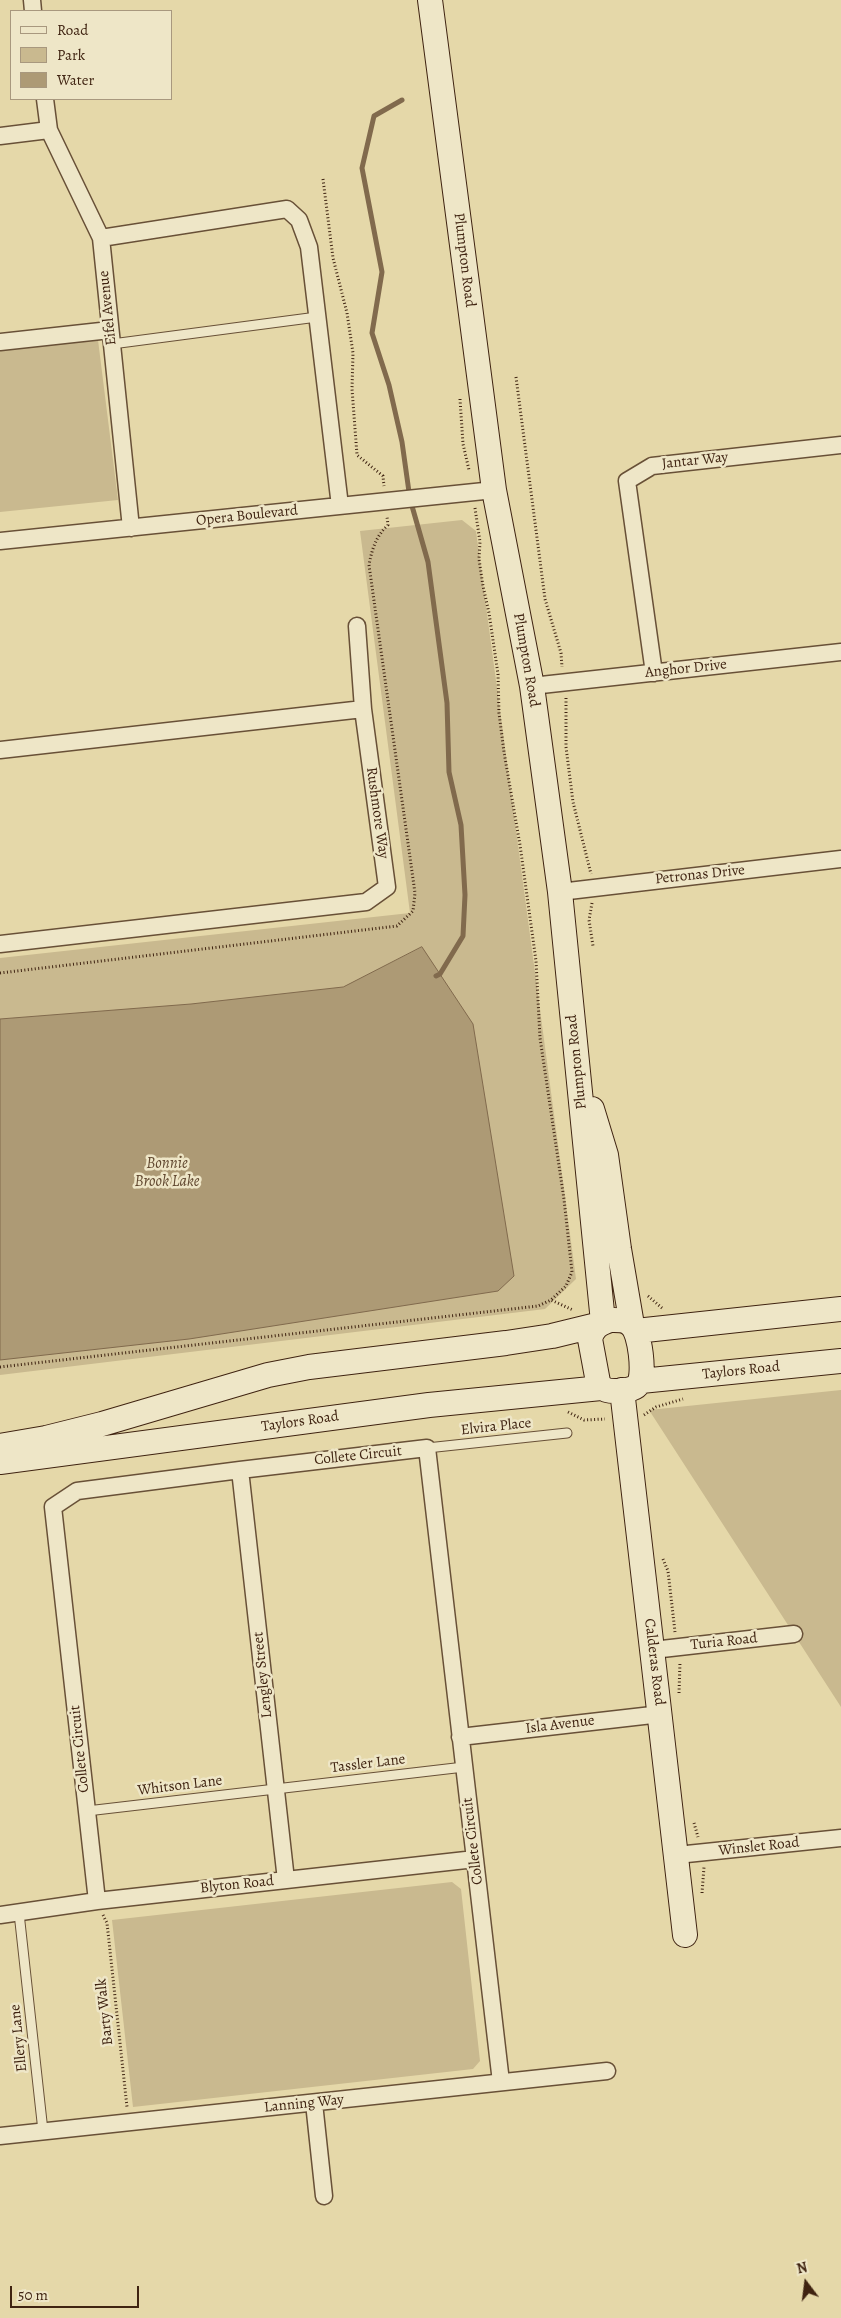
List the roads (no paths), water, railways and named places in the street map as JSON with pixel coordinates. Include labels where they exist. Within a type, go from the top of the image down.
[{"type":"street","name":"Plumpton Road","points":[[430,0],[484,491],[532,686],[560,892],[578,1067],[600,1324]]},
{"type":"street","name":"Eifel Avenue","points":[[45,100],[49,130],[100,238],[131,528]]},
{"type":"street","points":[[0,136],[49,130]]},
{"type":"street","points":[[100,238],[288,209],[299,220],[309,247],[340,506]]},
{"type":"street","points":[[0,342],[111,337]]},
{"type":"street","name":"Jantar Way","points":[[654,673],[627,481],[652,466],[841,445]]},
{"type":"street","name":"Opera Boulevard","points":[[0,542],[484,491]]},
{"type":"street","points":[[0,750],[362,710],[357,626]]},
{"type":"street","name":"Anghor Drive","points":[[532,686],[841,652]]},
{"type":"street","name":"Rushmore Way","points":[[0,944],[366,902],[387,887],[362,710]]},
{"type":"street","name":"Petronas Drive","points":[[560,892],[841,859]]},
{"type":"street","points":[[578,1067],[606,1155],[618,1249],[642,1365],[621,1386],[598,1382],[590,1339],[592,1332],[600,1324]]},
{"type":"street","points":[[0,1446],[46,1438],[102,1424],[268,1375],[309,1367],[506,1343],[552,1336],[619,1320],[634,1328],[841,1309]]},
{"type":"street","name":"Taylors Road","points":[[0,1462],[419,1406],[621,1386],[841,1361]]},
{"type":"street","name":"Calderas Road","points":[[621,1386],[661,1714],[685,1934]]},
{"type":"street","name":"Collete Circuit","points":[[97,1901],[54,1507],[77,1491],[427,1448],[501,2082]]},
{"type":"street","name":"Lengley Street","points":[[240,1470],[286,1880]]},
{"type":"street","name":"Turia Road","points":[[653,1650],[794,1634]]},
{"type":"street","name":"Isla Avenue","points":[[460,1737],[661,1714]]},
{"type":"street","name":"Winslet Road","points":[[677,1856],[841,1838]]},
{"type":"street","name":"Blyton Road","points":[[0,1915],[97,1901],[475,1859]]},
{"type":"street","name":"Lanning Way","points":[[0,2136],[607,2071]]},
{"type":"street","points":[[314,2103],[324,2196]]},
{"type":"lane","points":[[111,337],[317,317]]},
{"type":"lane","name":"Elvira Place","points":[[427,1448],[567,1433]]},
{"type":"lane","name":"Tassler Lane","points":[[276,1789],[464,1767]]},
{"type":"lane","name":"Whitson Lane","points":[[87,1811],[276,1789]]},
{"type":"lane","name":"Ellery Lane","points":[[18,1913],[43,2131]]},
{"type":"water","name":"Bonnie Brook Lake","points":[[422,947],[473,1024],[514,1276],[498,1291],[189,1339],[0,1360],[0,1019],[191,1004],[343,987]]},
{"type":"waterway","points":[[402,100],[374,116],[362,168],[382,272],[372,333],[389,385],[402,442],[410,499],[428,562],[447,703],[449,772],[461,825],[465,895],[463,936],[440,974],[436,976]]}]
